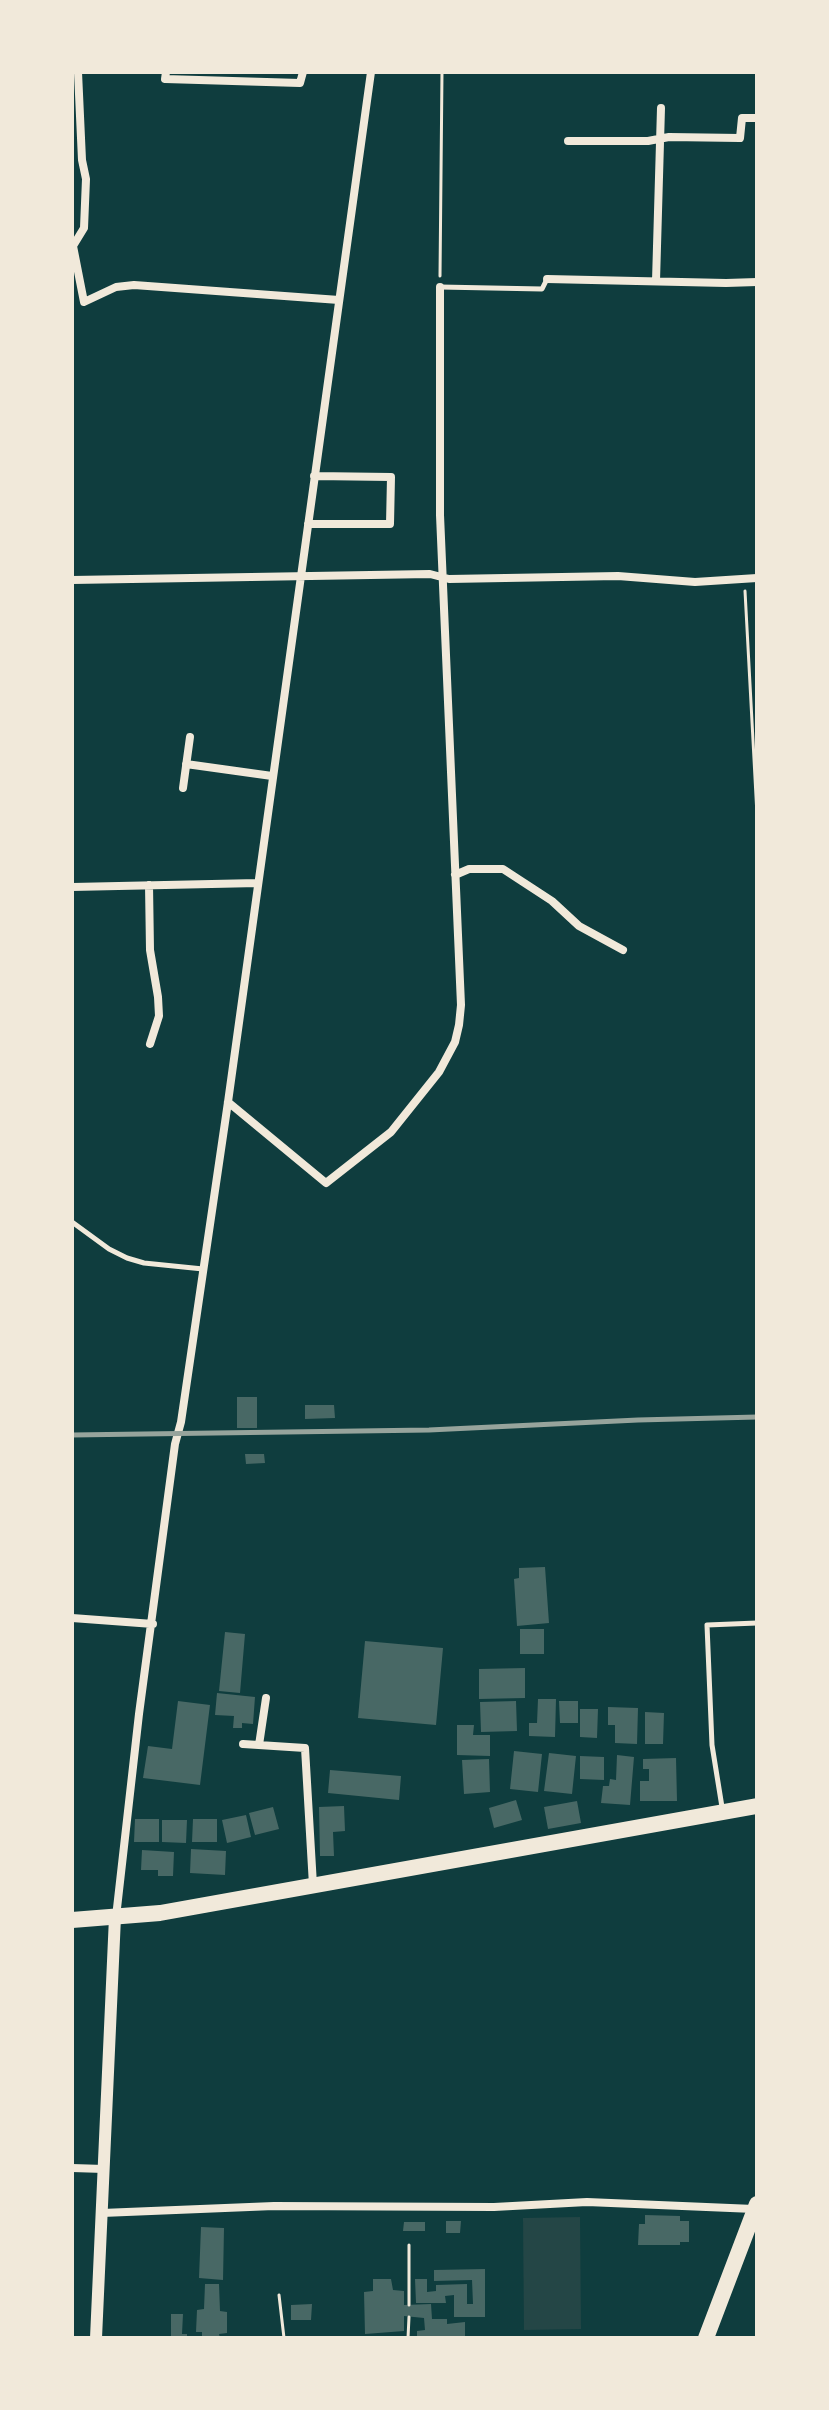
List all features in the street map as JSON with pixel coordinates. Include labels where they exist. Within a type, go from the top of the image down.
[{"type":"main road","points":[[72,1920],[160,1913],[757,1806]]},
{"type":"main road","points":[[706,2338],[756,2206]]},
{"type":"street","points":[[78,72],[82,160],[86,179],[84,228],[73,246],[84,302],[116,287],[134,285],[339,300]]},
{"type":"street","points":[[166,72],[165,79],[300,83],[303,72]]},
{"type":"street","points":[[96,2338],[115,1917],[133,1798],[139,1714],[175,1444],[181,1422],[228,1102],[371,72]]},
{"type":"street","points":[[656,281],[661,108]]},
{"type":"street","points":[[568,141],[740,138],[742,118],[757,118]]},
{"type":"street","points":[[547,279],[757,282]]},
{"type":"street","points":[[228,1102],[326,1183],[391,1132],[439,1072],[455,1042],[461,1005],[440,515],[440,287]]},
{"type":"street","points":[[308,524],[390,524],[391,477],[314,476]]},
{"type":"street","points":[[72,580],[301,574],[618,576],[695,582],[757,578]]},
{"type":"street","points":[[183,788],[190,737]]},
{"type":"street","points":[[186,764],[272,776]]},
{"type":"street","points":[[455,875],[469,869],[503,869],[552,901],[579,926],[623,950]]},
{"type":"street","points":[[72,887],[258,883]]},
{"type":"street","points":[[149,885],[150,950],[159,1016],[150,1044]]},
{"type":"street","points":[[72,1618],[153,1624]]},
{"type":"street","points":[[259,1745],[266,1698]]},
{"type":"street","points":[[243,1744],[305,1748],[313,1885]]},
{"type":"street","points":[[308,1787],[320,1788]]},
{"type":"street","points":[[72,2168],[104,2169]]},
{"type":"street","points":[[102,2213],[274,2206],[494,2207],[587,2202],[756,2206]]},
{"type":"lane","points":[[440,287],[542,289],[547,279]]},
{"type":"lane","points":[[72,1222],[127,1258],[144,1263],[203,1269]]},
{"type":"lane","points":[[723,1812],[712,1745],[707,1625],[757,1623]]},
{"type":"path","points":[[440,287],[442,72]]},
{"type":"path","points":[[745,579],[757,815]]},
{"type":"path","points":[[409,2245],[409,2305]]},
{"type":"path","points":[[279,2295],[284,2338]]},
{"type":"path","points":[[408,2338],[409,2317]]},
{"type":"shaded area","points":[[580,2217],[581,2329],[524,2330],[523,2218]]},
{"type":"building","points":[[237,1397],[257,1397],[257,1428],[237,1428]]},
{"type":"building","points":[[305,1405],[334,1405],[335,1418],[305,1419]]},
{"type":"building","points":[[245,1454],[264,1454],[265,1463],[246,1464]]},
{"type":"building","points":[[545,1567],[549,1623],[517,1626],[514,1579],[519,1578],[519,1568]]},
{"type":"building","points":[[520,1629],[544,1629],[544,1654],[520,1654]]},
{"type":"building","points":[[225,1632],[245,1634],[240,1693],[219,1691]]},
{"type":"building","points":[[365,1641],[443,1648],[436,1725],[358,1718]]},
{"type":"building","points":[[525,1668],[525,1698],[479,1699],[479,1669]]},
{"type":"building","points":[[217,1693],[255,1697],[253,1724],[242,1723],[242,1728],[233,1728],[234,1716],[215,1715]]},
{"type":"building","points":[[538,1699],[556,1699],[555,1737],[529,1736],[529,1723],[537,1723]]},
{"type":"building","points":[[178,1701],[210,1705],[200,1785],[143,1778],[148,1746],[172,1749]]},
{"type":"building","points":[[516,1701],[517,1731],[481,1732],[480,1702]]},
{"type":"building","points":[[559,1701],[578,1701],[578,1723],[560,1723]]},
{"type":"building","points":[[608,1707],[638,1708],[637,1744],[615,1743],[615,1725],[608,1725]]},
{"type":"building","points":[[580,1709],[598,1709],[597,1738],[580,1737]]},
{"type":"building","points":[[645,1712],[664,1713],[663,1744],[645,1744]]},
{"type":"building","points":[[457,1725],[474,1725],[473,1735],[490,1735],[490,1756],[457,1755]]},
{"type":"building","points":[[514,1751],[542,1754],[538,1792],[510,1789]]},
{"type":"building","points":[[549,1753],[576,1756],[572,1794],[544,1791]]},
{"type":"building","points":[[617,1755],[634,1757],[630,1805],[601,1803],[603,1786],[609,1786],[610,1779],[616,1780]]},
{"type":"building","points":[[580,1756],[604,1757],[604,1780],[580,1779]]},
{"type":"building","points":[[676,1758],[677,1801],[640,1801],[640,1781],[649,1781],[649,1769],[643,1769],[643,1759]]},
{"type":"building","points":[[489,1759],[490,1792],[464,1794],[462,1760]]},
{"type":"building","points":[[330,1770],[401,1776],[399,1800],[328,1793]]},
{"type":"building","points":[[516,1800],[522,1820],[494,1828],[489,1808]]},
{"type":"building","points":[[577,1801],[581,1823],[548,1829],[544,1807]]},
{"type":"building","points":[[344,1806],[345,1831],[333,1832],[334,1856],[320,1856],[319,1807]]},
{"type":"building","points":[[273,1807],[279,1829],[255,1835],[249,1813]]},
{"type":"building","points":[[246,1815],[251,1837],[227,1843],[222,1820]]},
{"type":"building","points":[[135,1819],[159,1819],[159,1842],[134,1842]]},
{"type":"building","points":[[193,1819],[217,1819],[217,1842],[192,1842]]},
{"type":"building","points":[[162,1820],[187,1820],[186,1843],[162,1842]]},
{"type":"building","points":[[191,1849],[226,1851],[225,1875],[190,1873]]},
{"type":"building","points":[[142,1850],[174,1852],[173,1876],[158,1876],[158,1870],[141,1870]]},
{"type":"building","points":[[645,2215],[680,2216],[680,2221],[689,2221],[689,2242],[680,2242],[680,2245],[638,2245],[639,2224],[645,2224]]},
{"type":"building","points":[[446,2221],[461,2221],[460,2233],[446,2233]]},
{"type":"building","points":[[404,2222],[425,2222],[425,2231],[403,2231]]},
{"type":"building","points":[[201,2227],[224,2228],[223,2280],[199,2278]]},
{"type":"building","points":[[485,2269],[485,2317],[454,2317],[454,2295],[445,2296],[446,2303],[416,2303],[415,2279],[427,2279],[427,2292],[436,2291],[436,2285],[467,2284],[467,2304],[473,2304],[472,2280],[434,2281],[434,2270]]},
{"type":"building","points":[[373,2279],[391,2279],[393,2290],[404,2291],[404,2305],[431,2304],[432,2319],[447,2319],[447,2324],[465,2322],[465,2338],[417,2338],[417,2331],[425,2330],[424,2318],[404,2316],[404,2331],[365,2334],[364,2292],[373,2291]]},
{"type":"building","points":[[205,2284],[219,2284],[220,2311],[227,2312],[227,2333],[219,2334],[220,2338],[202,2338],[202,2332],[196,2332],[197,2310],[204,2309]]},
{"type":"building","points":[[312,2304],[311,2320],[291,2320],[291,2305]]},
{"type":"building","points":[[171,2314],[183,2314],[182,2334],[187,2334],[187,2338],[171,2338]]},
{"type":"railway","points":[[72,1435],[429,1430],[757,1417]]}]
